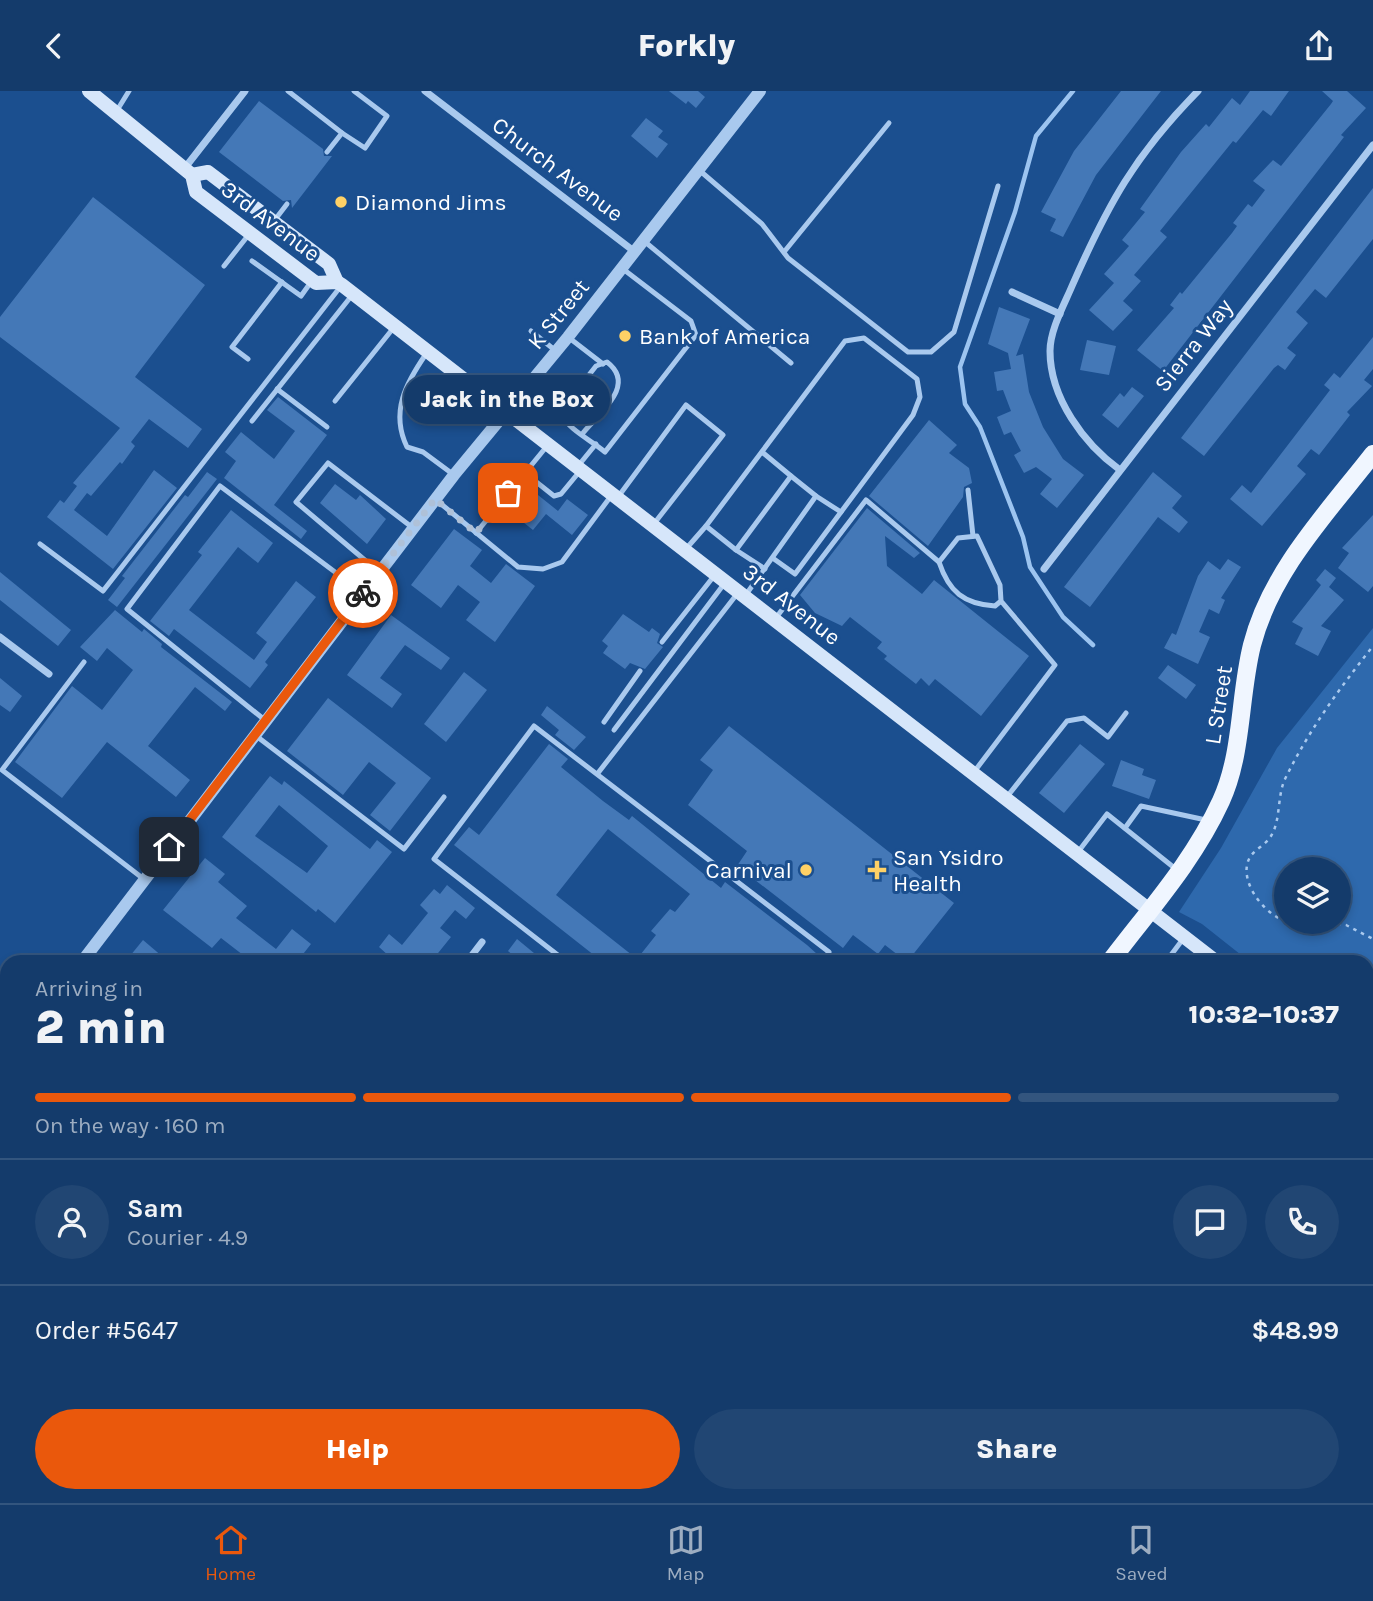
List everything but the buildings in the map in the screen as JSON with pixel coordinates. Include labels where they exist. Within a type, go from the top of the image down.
[{"type":"main road","name":"3rd Avenue","points":[[89,91],[188,172],[196,191],[312,281],[344,287]]},
{"type":"main road","name":"3rd Avenue","points":[[188,172],[208,172],[329,264],[344,287],[1208,955]]},
{"type":"main road","name":"L Street","points":[[1115,955],[1194,854],[1211,821],[1231,773],[1252,646],[1264,610],[1283,571],[1373,454]]},
{"type":"street","points":[[188,172],[245,91]]},
{"type":"street","name":"Church Avenue","points":[[425,91],[635,252]]},
{"type":"street","points":[[1120,470],[1085,441],[1056,385],[1050,350],[1060,314],[1103,214],[1133,165],[1167,123],[1198,91]]},
{"type":"street","name":"K Street","points":[[87,955],[435,499],[644,241],[756,92]]},
{"type":"street","name":"Sierra Way","points":[[1044,569],[1373,145]]},
{"type":"street","points":[[1012,292],[1060,314]]},
{"type":"street","points":[[0,637],[49,674]]},
{"type":"street","points":[[472,955],[482,942]]},
{"type":"lane","points":[[116,113],[129,91]]},
{"type":"lane","points":[[288,91],[365,148],[387,116],[354,91]]},
{"type":"lane","points":[[784,253],[889,123]]},
{"type":"lane","points":[[327,152],[342,133]]},
{"type":"lane","points":[[699,170],[762,224],[784,253],[908,352],[931,352],[954,332],[998,186]]},
{"type":"lane","points":[[273,222],[287,204]]},
{"type":"lane","points":[[223,266],[250,233]]},
{"type":"lane","points":[[644,241],[791,363]]},
{"type":"lane","points":[[252,261],[301,296],[312,281]]},
{"type":"lane","points":[[583,433],[618,391],[621,380],[618,371],[607,362],[596,366],[563,408],[566,424],[583,433],[605,452],[696,335],[691,321],[622,268]]},
{"type":"lane","points":[[248,359],[232,347],[282,282]]},
{"type":"lane","points":[[252,421],[277,389],[344,287]]},
{"type":"lane","points":[[40,544],[103,591],[344,287]]},
{"type":"lane","points":[[335,401],[395,326]]},
{"type":"lane","points":[[531,331],[556,351]]},
{"type":"lane","points":[[568,337],[603,364]]},
{"type":"lane","points":[[685,550],[845,341],[864,338],[917,379],[920,397],[913,415],[795,574],[774,559]]},
{"type":"lane","points":[[428,351],[406,384],[399,409],[402,438],[407,447],[424,452],[454,475]]},
{"type":"lane","points":[[277,389],[327,427]]},
{"type":"lane","points":[[435,499],[519,567],[543,569],[562,562],[686,405],[723,435],[653,525]]},
{"type":"lane","points":[[525,473],[554,496],[561,494],[596,444]]},
{"type":"lane","points":[[476,533],[548,445]]},
{"type":"lane","points":[[762,452],[841,512]]},
{"type":"lane","points":[[379,572],[296,502],[328,463],[413,529]]},
{"type":"lane","points":[[736,550],[792,476]]},
{"type":"lane","points":[[266,721],[127,609],[220,486],[363,593]]},
{"type":"lane","points":[[968,490],[973,536]]},
{"type":"lane","points":[[598,773],[742,594],[774,559],[817,496]]},
{"type":"lane","points":[[775,619],[866,500],[939,562],[946,582],[972,604],[995,606],[1001,601]]},
{"type":"lane","points":[[706,526],[765,569]]},
{"type":"lane","points":[[939,562],[958,538],[977,536],[1000,585],[1001,601],[1055,665],[974,773]]},
{"type":"lane","points":[[662,642],[721,578]]},
{"type":"lane","points":[[614,730],[721,578]]},
{"type":"lane","points":[[84,662],[1,771],[145,880]]},
{"type":"lane","points":[[604,722],[640,671]]},
{"type":"lane","points":[[1006,798],[1067,721],[1084,718],[1108,737],[1126,713]]},
{"type":"lane","points":[[558,955],[434,859],[534,726],[829,952],[827,955]]},
{"type":"lane","points":[[255,736],[404,849],[444,797]]},
{"type":"lane","points":[[1125,828],[1141,806],[1211,821]]},
{"type":"lane","points":[[1078,853],[1107,814],[1180,871]]},
{"type":"lane","points":[[1171,955],[1185,936]]},
{"type":"path","points":[[1274,918],[1263,908],[1247,870],[1249,858],[1272,836],[1283,783],[1317,718],[1373,646]]},
{"type":"path","points":[[1351,928],[1373,939]]},
{"type":"shaded area","points":[[1373,628],[1373,955],[1241,955],[1202,924],[1179,912],[1221,848],[1277,748]]},
{"type":"waterway","points":[[1073,91],[1036,136],[1015,212],[960,367],[965,404],[980,427],[1023,537],[1030,567],[1063,617],[1093,645]]},
{"type":"way so far","points":[[363,593],[435,499],[476,533],[508,493]]},
{"type":"place","name":"Diamond Jims","points":[[341,202]]},
{"type":"place","name":"Bank of America","points":[[625,336]]},
{"type":"place","name":"Jack in the Box","points":[[508,493]]},
{"type":"place","name":"Carnival","points":[[806,870]]},
{"type":"place","name":"San Ysidro Health","points":[[877,870]]},
{"type":"route","points":[[169,847],[363,593]]}]
